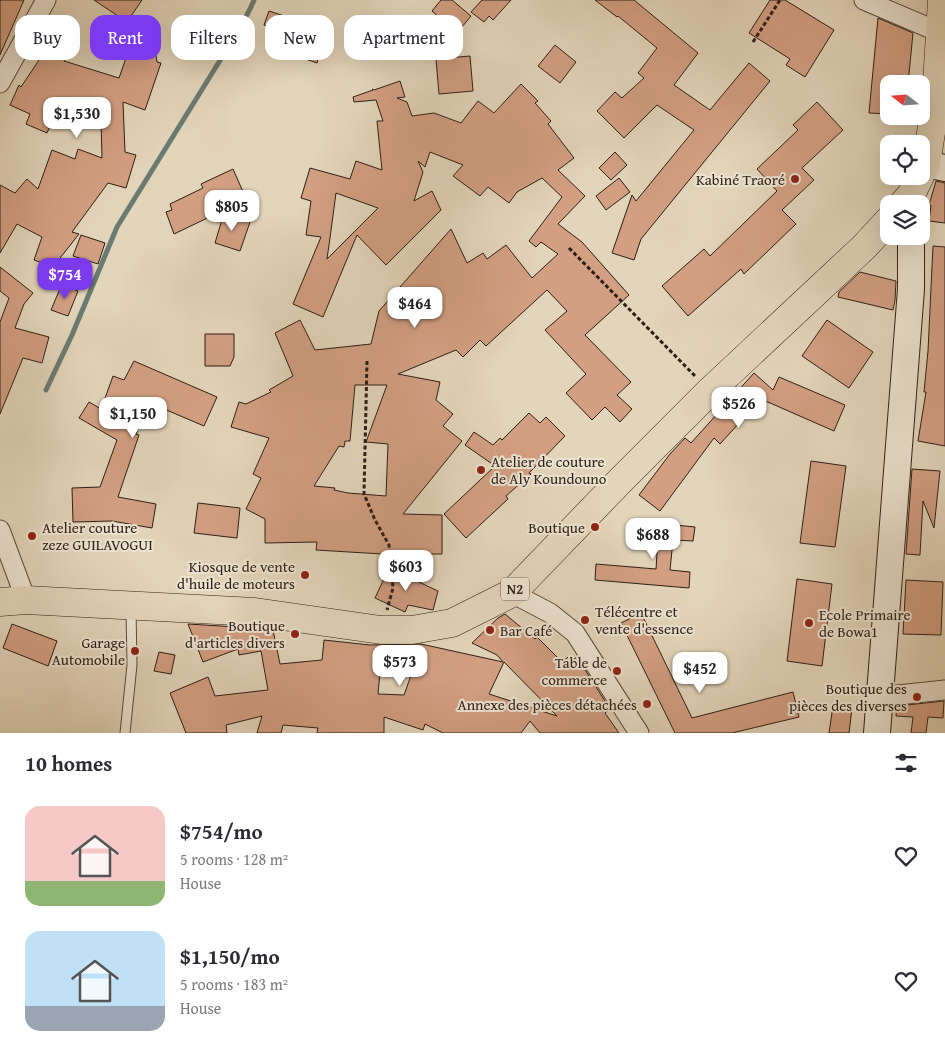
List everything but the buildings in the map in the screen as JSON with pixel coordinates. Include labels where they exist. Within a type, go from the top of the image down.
[{"type":"highway","points":[[929,135],[936,101],[942,0]]},
{"type":"highway","name":"N2","points":[[13,601],[131,604],[255,612],[381,630],[412,630],[452,623],[512,593],[710,391],[864,247],[880,230]]},
{"type":"main road","points":[[877,733],[911,289],[911,245]]},
{"type":"street","points":[[0,83],[46,0]]},
{"type":"street","points":[[864,0],[939,32]]},
{"type":"street","points":[[0,530],[13,601]]},
{"type":"street","points":[[512,593],[550,613],[574,633],[639,733]]},
{"type":"street","points":[[879,697],[945,690]]},
{"type":"lane","points":[[125,733],[132,665],[131,604]]},
{"type":"path","points":[[753,42],[780,0]]},
{"type":"path","points":[[569,248],[710,391]]},
{"type":"path","points":[[367,361],[364,494],[375,520],[389,545],[393,588],[381,630]]},
{"type":"waterway","points":[[46,390],[72,335],[117,227],[242,24],[254,0]]},
{"type":"place","name":"Kabiné Traoré","points":[[795,179]]},
{"type":"place","name":"Atelier de couture de Aly Koundouno","points":[[481,470]]},
{"type":"place","name":"Boutique","points":[[595,527]]},
{"type":"place","name":"Atelier couture zeze GUILAVOGUI","points":[[32,536]]},
{"type":"place","name":"Kiosque de vente d'huile de moteurs","points":[[305,575]]},
{"type":"place","name":"Télécentre et vente d'essence","points":[[585,620]]},
{"type":"place","name":"Ecole Primaire de Bowa1","points":[[809,623]]},
{"type":"place","name":"Bar Café","points":[[490,630]]},
{"type":"place","name":"Boutique d'articles divers","points":[[295,634]]},
{"type":"place","name":"Garage Automobile","points":[[135,651]]},
{"type":"place","name":"Table de commerce","points":[[617,671]]},
{"type":"place","name":"Boutique des pièces des diverses","points":[[917,697]]},
{"type":"place","name":"Annexe des pièces détachées","points":[[647,704]]}]
